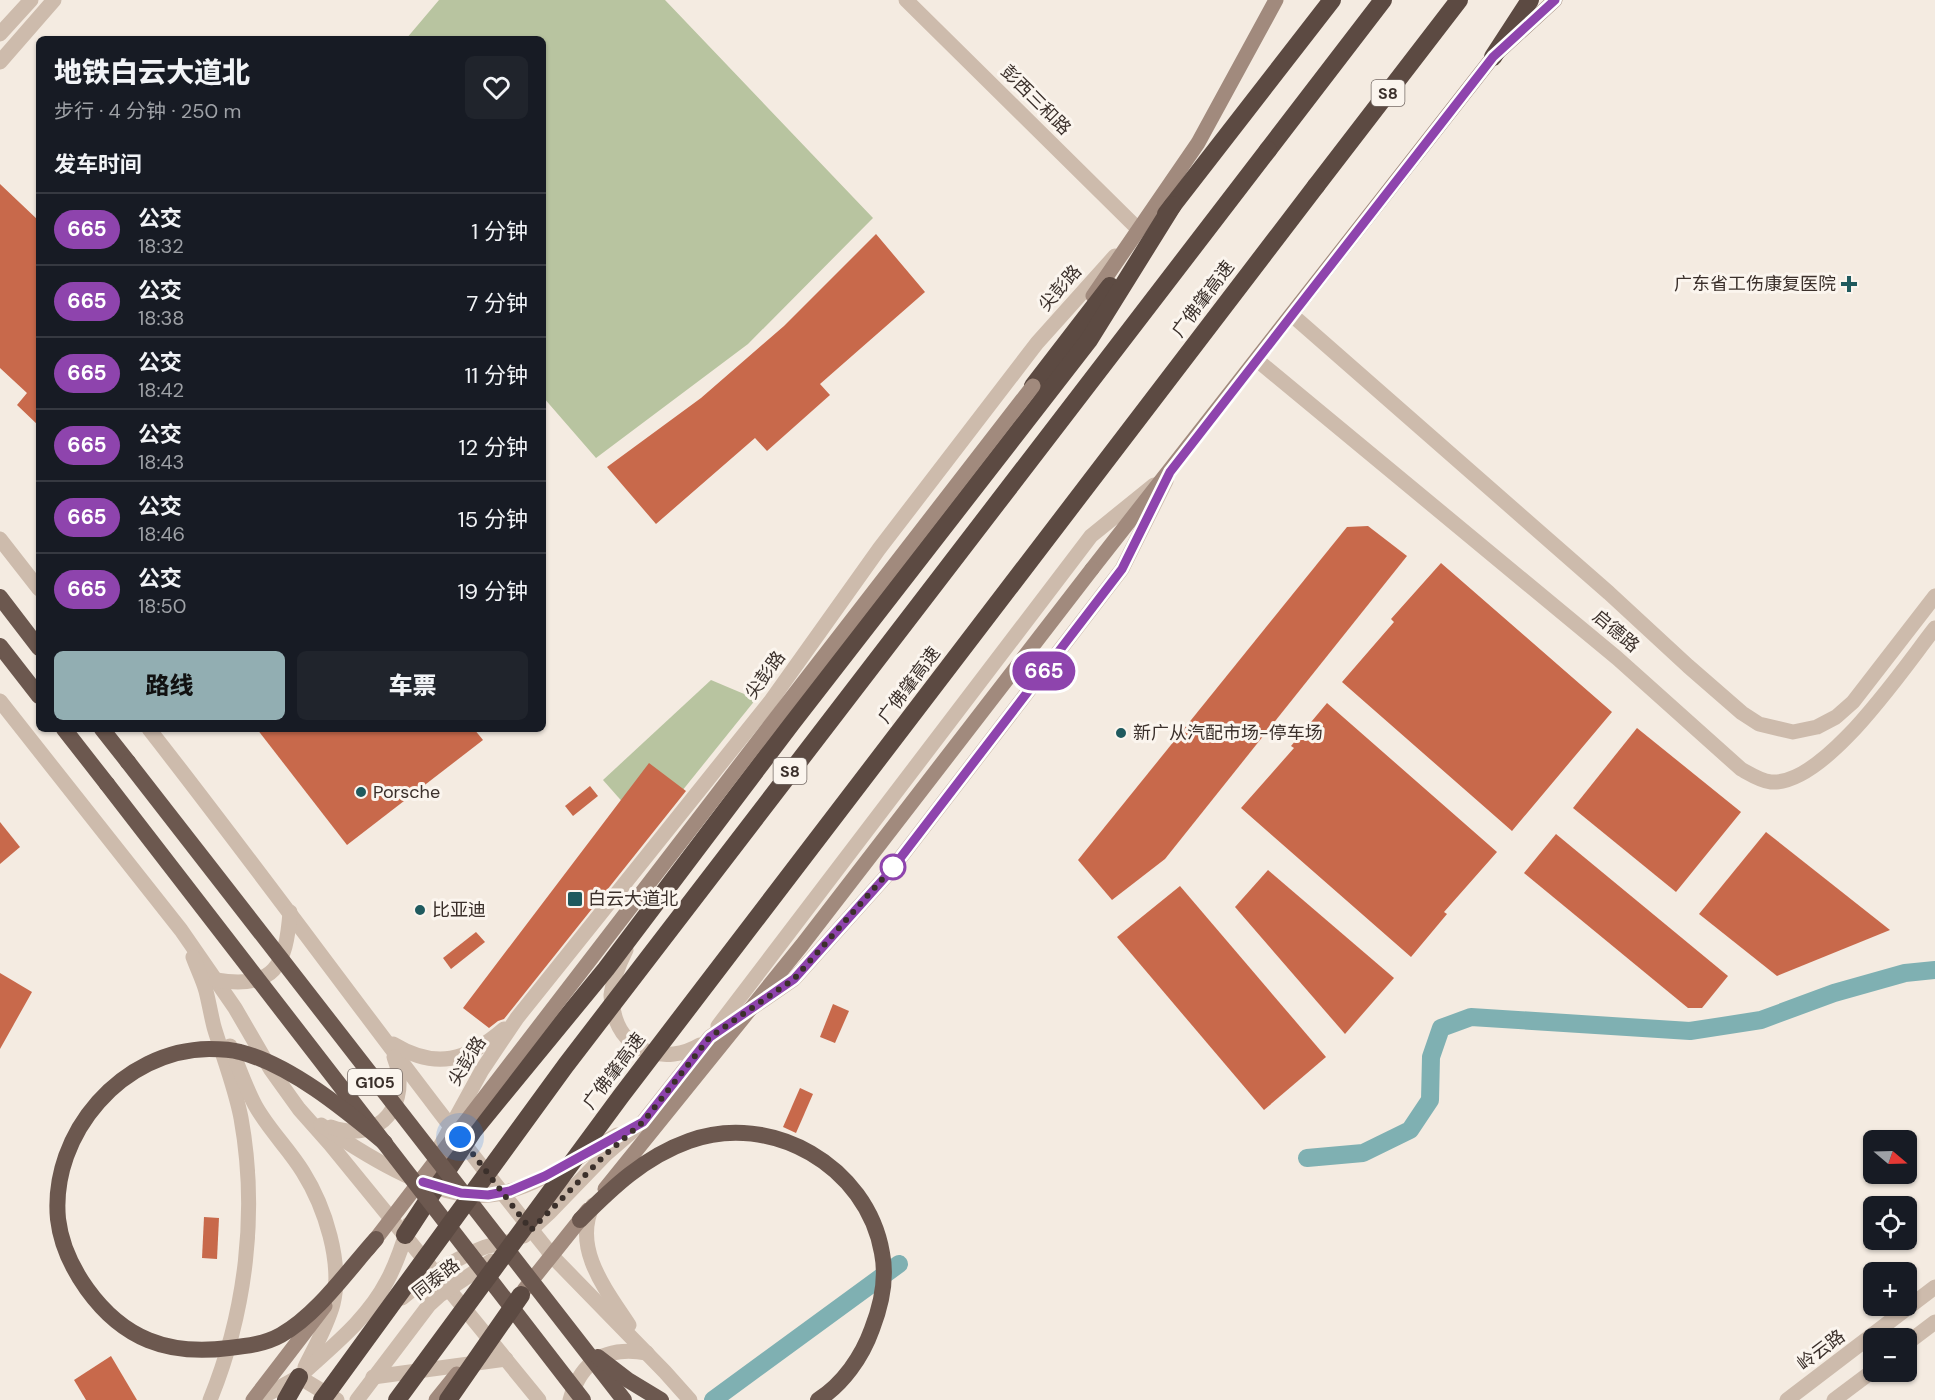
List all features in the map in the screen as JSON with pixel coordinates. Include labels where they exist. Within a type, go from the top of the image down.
[{"type":"highway","points":[[1033,386],[1332,0]]},
{"type":"highway","name":"S8","points":[[322,1400],[566,1065],[1383,0]]},
{"type":"highway","name":"广佛肇高速","points":[[397,1400],[621,1096],[1460,0]]},
{"type":"highway","points":[[1493,57],[1530,0]]},
{"type":"highway","points":[[405,1235],[473,1131],[633,934],[784,733],[1089,340],[1173,206]]},
{"type":"highway","points":[[0,597],[36,644]]},
{"type":"highway","points":[[0,646],[36,692]]},
{"type":"highway","name":"G105","points":[[66,732],[583,1400]]},
{"type":"highway","name":"G105","points":[[104,732],[624,1400]]},
{"type":"highway","points":[[376,1239],[310,1313],[283,1334],[262,1343],[217,1350],[185,1349],[160,1344],[130,1332],[109,1316],[94,1298],[68,1259],[58,1219],[60,1190],[65,1162],[74,1139],[89,1113],[108,1091],[132,1071],[150,1062],[197,1049],[227,1049],[253,1055],[269,1062],[340,1107],[385,1143]]},
{"type":"highway","points":[[580,1220],[630,1173],[671,1148],[707,1135],[733,1132],[760,1134],[784,1140],[825,1162],[846,1180],[861,1199],[878,1239],[884,1265],[881,1300],[870,1336],[855,1364],[832,1390],[818,1400]]},
{"type":"highway","points":[[448,1400],[521,1295]]},
{"type":"highway","points":[[579,1342],[628,1380],[661,1400]]},
{"type":"highway","points":[[286,1400],[299,1377]]},
{"type":"main road","name":"尖彭路","points":[[1138,229],[1212,120],[1276,0]]},
{"type":"main road","points":[[436,1400],[802,945],[1092,569],[1493,57],[1555,0]]},
{"type":"main road","points":[[255,1400],[376,1239],[1033,386],[1138,229]]},
{"type":"street","points":[[0,34],[31,0]]},
{"type":"street","points":[[0,62],[54,0]]},
{"type":"street","name":"彭西三和路","points":[[906,0],[1138,229]]},
{"type":"street","name":"尖彭路","points":[[299,1377],[362,1317],[380,1295],[393,1270],[427,1173],[482,1071],[517,1018],[770,702],[879,549],[1037,343],[1138,229]]},
{"type":"street","name":"启德路","points":[[1292,315],[1609,593],[1728,702],[1759,724],[1793,732],[1818,727],[1836,717],[1852,702],[1935,596]]},
{"type":"street","name":"启德路","points":[[1257,360],[1617,657],[1742,769],[1757,778],[1770,782],[1784,781],[1800,775],[1821,761],[1869,713],[1935,628]]},
{"type":"street","points":[[633,934],[617,969],[611,996],[618,1026],[635,1044],[646,1051],[662,1056],[687,1053],[794,979],[888,874],[1122,569],[1170,472]]},
{"type":"street","points":[[647,1353],[596,1270],[587,1247],[586,1230],[590,1213],[602,1188],[643,1122],[1091,536],[1170,472]]},
{"type":"street","points":[[0,538],[36,585]]},
{"type":"street","points":[[0,700],[181,930],[211,985],[299,1109],[540,1400]]},
{"type":"street","points":[[151,732],[555,1259]]},
{"type":"street","points":[[211,985],[263,979],[275,969],[288,942],[290,912]]},
{"type":"street","points":[[211,985],[256,1105],[303,1172],[321,1203],[328,1228],[335,1272],[333,1304],[323,1331],[299,1377]]},
{"type":"street","points":[[210,1400],[226,1357],[236,1318],[244,1276],[248,1217],[247,1166],[241,1118],[225,1056],[215,1028],[211,985]]},
{"type":"street","points":[[387,1040],[422,1058],[455,1059],[478,1049],[517,1018]]},
{"type":"street","points":[[299,1109],[328,1126],[355,1133],[374,1128],[382,1123],[395,1105],[400,1083],[398,1067],[387,1040]]},
{"type":"street","points":[[299,1109],[388,1167],[447,1190],[482,1195],[498,1194],[532,1182],[643,1122]]},
{"type":"street","points":[[531,1230],[606,1154],[643,1122]]},
{"type":"street","name":"同泰路","points":[[357,1400],[435,1300],[531,1230]]},
{"type":"street","points":[[255,1400],[299,1377],[426,1278],[485,1247],[516,1242],[529,1243],[543,1248],[687,1396]]},
{"type":"street","name":"岭云路","points":[[1787,1400],[1935,1287]]},
{"type":"street","points":[[1917,1336],[1935,1322]]},
{"type":"street","points":[[570,1400],[583,1372],[602,1355],[630,1350],[647,1353]]},
{"type":"street","points":[[373,1377],[506,1359]]},
{"type":"street","points":[[299,1377],[337,1400]]},
{"type":"street","points":[[1834,1400],[1863,1378]]},
{"type":"green space","points":[[439,0],[665,0],[873,218],[748,344],[596,458],[546,400],[546,36],[409,36]]},
{"type":"green space","points":[[711,680],[756,699],[649,832],[603,780]]},
{"type":"building","points":[[0,184],[36,218],[36,423],[17,405],[27,393],[0,368]]},
{"type":"building","points":[[876,234],[925,292],[820,384],[830,395],[767,451],[755,438],[656,524],[607,467],[701,398],[784,326]]},
{"type":"building","points":[[1368,526],[1407,556],[1165,859],[1112,900],[1078,860],[1347,527]]},
{"type":"building","points":[[1441,563],[1612,712],[1512,831],[1342,682],[1394,622],[1391,619]]},
{"type":"building","points":[[1327,703],[1497,852],[1444,912],[1447,914],[1411,957],[1241,808],[1294,748],[1291,746]]},
{"type":"building","points":[[1637,728],[1741,812],[1676,892],[1573,808]]},
{"type":"building","name":"Porsche","points":[[259,732],[476,732],[483,740],[347,845]]},
{"type":"building","name":"白云大道北","points":[[649,763],[686,791],[504,1019],[489,1028],[463,1008]]},
{"type":"building","points":[[590,786],[598,796],[573,816],[565,806]]},
{"type":"building","points":[[0,822],[20,847],[0,864]]},
{"type":"building","points":[[1766,832],[1890,930],[1777,976],[1699,914]]},
{"type":"building","points":[[1556,834],[1728,976],[1702,1008],[1688,1008],[1524,873]]},
{"type":"building","points":[[1268,870],[1394,978],[1345,1034],[1235,907]]},
{"type":"building","points":[[1180,886],[1326,1057],[1264,1110],[1117,937]]},
{"type":"building","points":[[476,932],[485,942],[451,969],[443,958]]},
{"type":"building","points":[[0,973],[32,992],[0,1049]]},
{"type":"building","points":[[833,1004],[849,1011],[835,1043],[820,1037]]},
{"type":"building","points":[[800,1088],[813,1094],[796,1133],[783,1127]]},
{"type":"building","points":[[204,1217],[219,1218],[217,1259],[202,1258]]},
{"type":"building","points":[[111,1356],[137,1400],[86,1400],[74,1380]]},
{"type":"waterway","points":[[1307,1158],[1363,1153],[1410,1130],[1430,1100],[1431,1057],[1441,1028],[1471,1017],[1690,1031],[1761,1020],[1834,993],[1905,973],[1935,970]]},
{"type":"waterway","points":[[713,1400],[899,1264]]},
{"type":"bus line","name":"665","points":[[423,1182],[461,1193],[488,1195],[510,1191],[545,1176],[643,1122],[710,1037],[794,979],[888,874],[1122,569],[1170,472],[1292,315],[1493,57],[1555,0]]},
{"type":"place","name":"广东省工伤康复医院","points":[[1849,284]]},
{"type":"place","name":"新广从汽配市场-停车场","points":[[1121,733]]},
{"type":"place","name":"Porsche","points":[[361,792]]},
{"type":"place","name":"白云大道北","points":[[575,899]]},
{"type":"place","name":"比亚迪","points":[[420,910]]},
{"type":"route","points":[[460,1137],[531,1230],[606,1154],[643,1122],[710,1037],[794,979],[893,867]]}]
